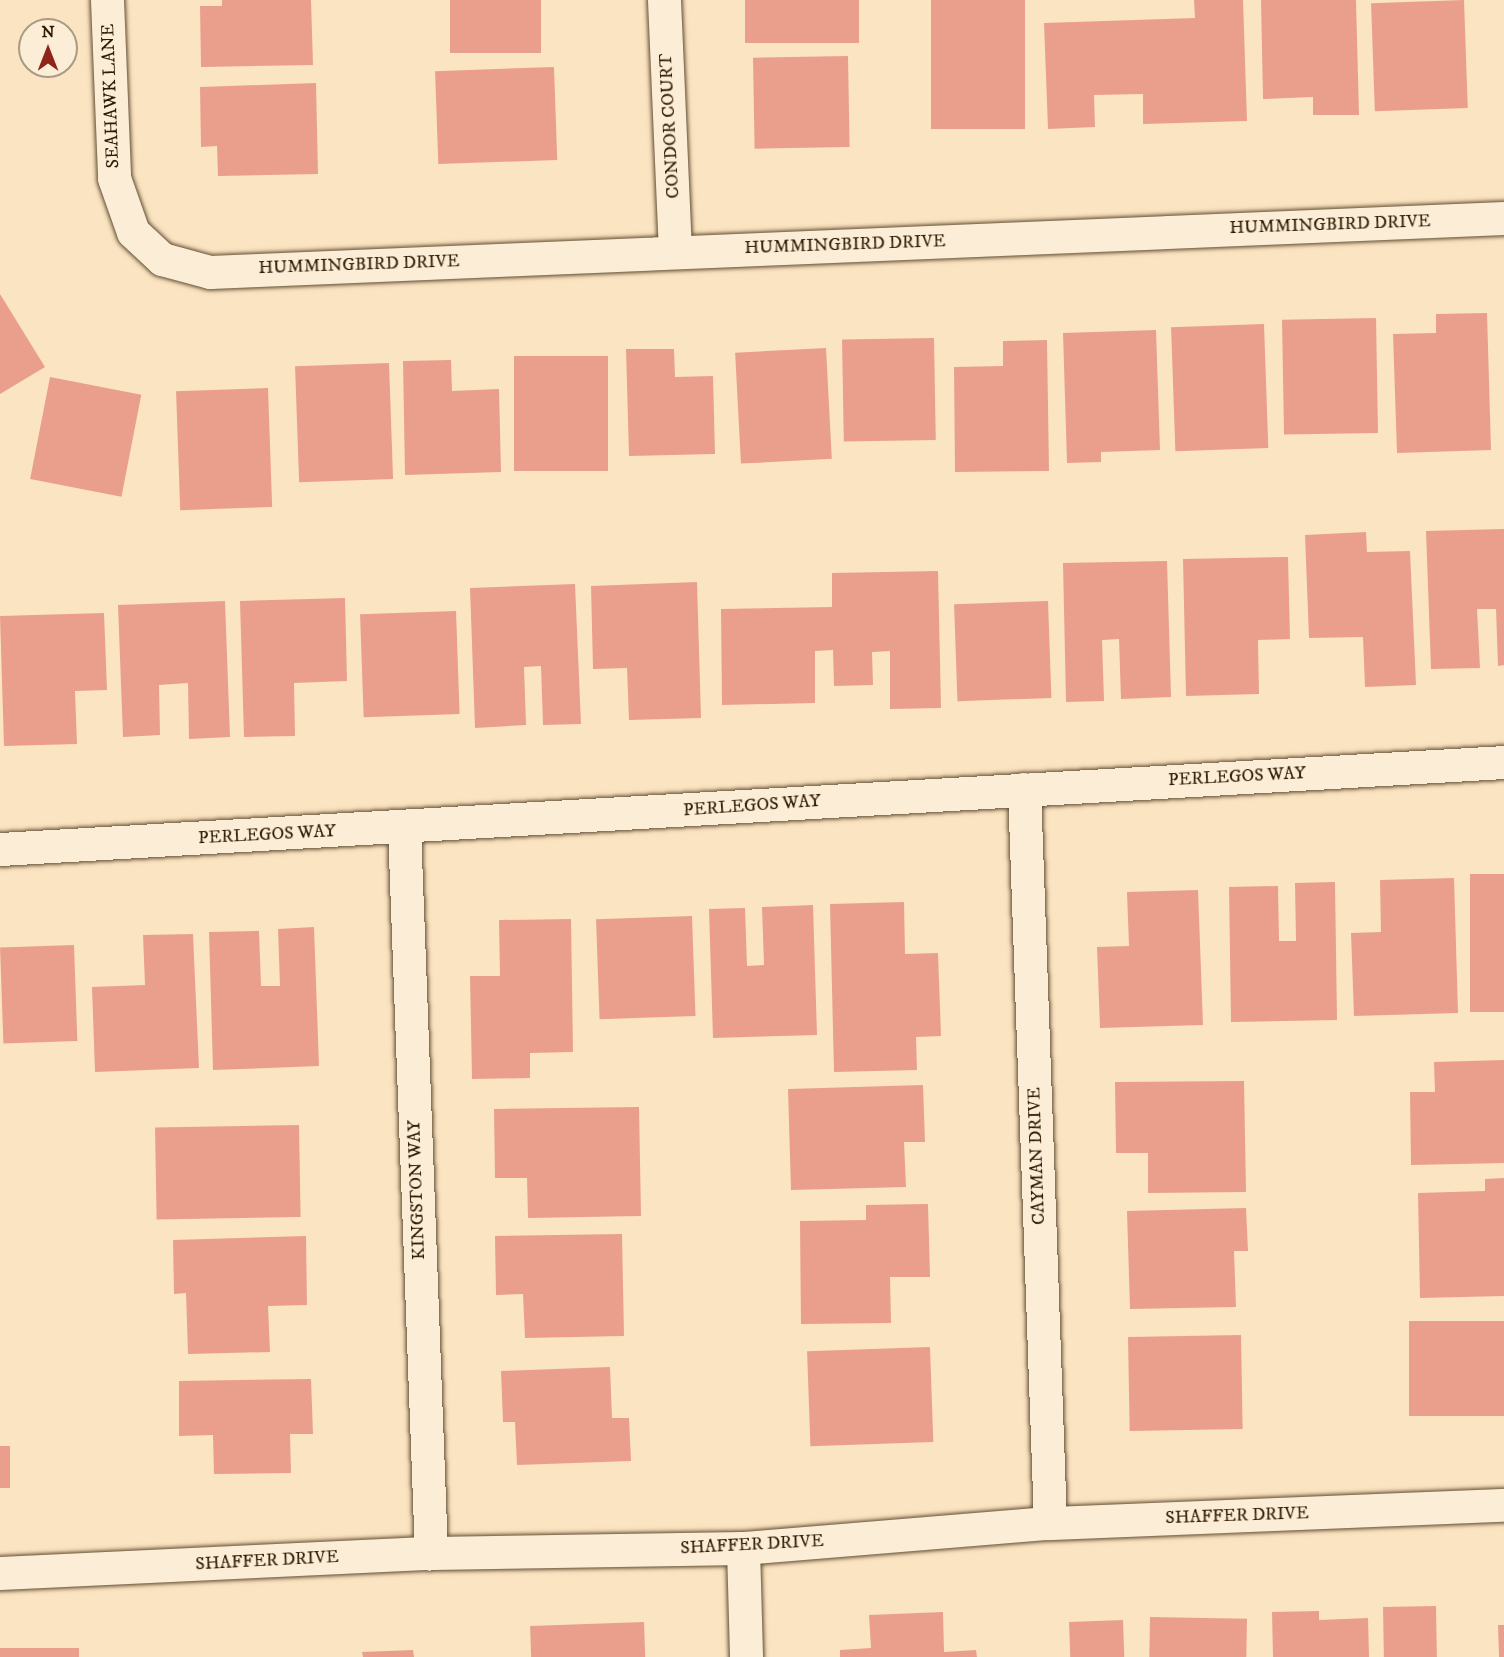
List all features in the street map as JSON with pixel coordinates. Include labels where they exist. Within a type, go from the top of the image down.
[{"type":"street","name":"SEAHAWK LANE","points":[[107,0],[114,178],[133,232],[162,259],[186,266]]},
{"type":"street","name":"CONDOR COURT","points":[[664,0],[675,252]]},
{"type":"street","name":"HUMMINGBIRD DRIVE","points":[[186,266],[210,272],[1504,218]]},
{"type":"street","name":"PERLEGOS WAY","points":[[0,849],[404,828],[1504,762]]},
{"type":"street","name":"CAYMAN DRIVE","points":[[1024,789],[1050,1523]]},
{"type":"street","name":"KINGSTON WAY","points":[[404,828],[430,1553]]},
{"type":"street","name":"SHAFFER DRIVE","points":[[0,1573],[430,1553],[743,1548],[1050,1523],[1504,1505]]},
{"type":"street","points":[[743,1548],[746,1657]]},
{"type":"building","points":[[222,0],[311,0],[313,65],[201,67],[200,6],[222,6]]},
{"type":"building","points":[[450,0],[541,0],[541,53],[450,53]]},
{"type":"building","points":[[745,0],[859,0],[859,43],[745,43]]},
{"type":"building","points":[[931,0],[1025,0],[1025,129],[931,129]]},
{"type":"building","points":[[1194,0],[1243,0],[1247,121],[1143,124],[1143,94],[1094,95],[1095,127],[1048,129],[1044,23],[1195,18]]},
{"type":"building","points":[[1261,0],[1356,0],[1359,115],[1313,115],[1313,97],[1263,99]]},
{"type":"building","points":[[1464,0],[1468,108],[1375,111],[1371,3]]},
{"type":"building","points":[[848,56],[850,147],[755,149],[753,58]]},
{"type":"building","points":[[554,67],[557,160],[438,164],[435,71]]},
{"type":"building","points":[[316,83],[318,174],[218,176],[217,146],[201,147],[200,87]]},
{"type":"building","points":[[0,294],[45,367],[0,394]]},
{"type":"building","points":[[1487,313],[1491,450],[1397,453],[1393,334],[1436,333],[1436,314]]},
{"type":"building","points":[[1376,318],[1378,433],[1284,435],[1282,320]]},
{"type":"building","points":[[1264,324],[1268,448],[1175,451],[1171,327]]},
{"type":"building","points":[[1156,330],[1160,450],[1101,452],[1101,462],[1067,463],[1063,333]]},
{"type":"building","points":[[934,338],[936,440],[844,442],[842,340]]},
{"type":"building","points":[[1047,340],[1049,471],[955,472],[954,367],[1003,366],[1003,341]]},
{"type":"building","points":[[826,348],[832,459],[741,464],[735,353]]},
{"type":"building","points":[[626,349],[674,349],[675,377],[713,376],[715,454],[629,456]]},
{"type":"building","points":[[514,356],[608,356],[608,471],[514,471]]},
{"type":"building","points":[[451,360],[452,391],[499,389],[501,472],[405,475],[403,361]]},
{"type":"building","points":[[389,363],[393,479],[299,482],[295,366]]},
{"type":"building","points":[[50,377],[141,395],[121,497],[30,479]]},
{"type":"building","points":[[268,388],[272,507],[180,510],[176,391]]},
{"type":"building","points":[[1504,529],[1504,665],[1498,666],[1496,609],[1477,609],[1480,668],[1431,669],[1426,531]]},
{"type":"building","points":[[1366,532],[1367,552],[1410,551],[1416,685],[1365,687],[1363,637],[1309,638],[1305,535]]},
{"type":"building","points":[[1288,557],[1290,639],[1258,640],[1259,694],[1186,696],[1183,559]]},
{"type":"building","points":[[1167,561],[1171,697],[1121,699],[1119,639],[1102,640],[1104,701],[1066,702],[1063,563]]},
{"type":"building","points":[[938,571],[941,708],[890,709],[890,651],[872,652],[873,685],[834,686],[833,650],[815,651],[815,703],[722,705],[721,609],[832,607],[832,573]]},
{"type":"building","points":[[697,582],[701,718],[629,720],[627,668],[593,669],[591,586]]},
{"type":"building","points":[[575,584],[581,724],[543,725],[541,666],[524,667],[526,725],[475,728],[470,588]]},
{"type":"building","points":[[345,598],[347,681],[294,683],[295,736],[244,737],[240,601]]},
{"type":"building","points":[[225,601],[230,737],[189,739],[188,683],[159,685],[160,735],[123,737],[118,605]]},
{"type":"building","points":[[1048,601],[1051,698],[957,701],[954,604]]},
{"type":"building","points":[[456,611],[460,714],[364,717],[360,614]]},
{"type":"building","points":[[104,613],[107,690],[75,691],[77,744],[4,746],[0,616]]},
{"type":"building","points":[[1470,874],[1504,874],[1504,1012],[1470,1012]]},
{"type":"building","points":[[1454,878],[1458,1013],[1354,1016],[1351,933],[1381,932],[1380,880]]},
{"type":"building","points":[[1335,882],[1337,1020],[1231,1022],[1229,887],[1278,886],[1279,941],[1296,941],[1295,883]]},
{"type":"building","points":[[1198,890],[1203,1025],[1100,1028],[1097,947],[1129,946],[1127,892]]},
{"type":"building","points":[[904,902],[905,954],[938,953],[941,1036],[916,1037],[917,1070],[834,1072],[830,904]]},
{"type":"building","points":[[813,905],[817,1035],[713,1038],[709,909],[745,908],[747,966],[764,965],[762,907]]},
{"type":"building","points":[[692,916],[695,1016],[600,1019],[596,919]]},
{"type":"building","points":[[571,919],[573,1052],[530,1053],[530,1078],[472,1079],[470,976],[500,976],[499,920]]},
{"type":"building","points":[[314,927],[319,1066],[213,1070],[209,932],[259,931],[261,986],[280,986],[278,929]]},
{"type":"building","points":[[193,934],[199,1068],[95,1072],[92,987],[145,985],[143,935]]},
{"type":"building","points":[[74,945],[77,1041],[3,1044],[0,948]]},
{"type":"building","points":[[1504,1060],[1504,1163],[1411,1165],[1410,1092],[1435,1092],[1434,1062]]},
{"type":"building","points":[[1244,1081],[1246,1192],[1148,1193],[1148,1153],[1116,1153],[1115,1082]]},
{"type":"building","points":[[923,1085],[925,1142],[904,1142],[906,1187],[791,1190],[788,1089]]},
{"type":"building","points":[[639,1107],[641,1216],[528,1218],[527,1178],[495,1178],[494,1109]]},
{"type":"building","points":[[299,1125],[301,1217],[157,1219],[155,1128]]},
{"type":"building","points":[[1504,1178],[1504,1296],[1420,1298],[1418,1193],[1485,1191],[1485,1179]]},
{"type":"building","points":[[928,1204],[930,1277],[890,1277],[891,1323],[801,1324],[800,1221],[866,1220],[866,1205]]},
{"type":"building","points":[[1246,1208],[1248,1251],[1234,1251],[1236,1307],[1130,1309],[1127,1211]]},
{"type":"building","points":[[622,1234],[624,1336],[525,1338],[523,1294],[496,1295],[495,1236]]},
{"type":"building","points":[[306,1236],[307,1305],[268,1306],[270,1352],[188,1354],[186,1293],[174,1294],[173,1240]]},
{"type":"building","points":[[1409,1321],[1504,1321],[1504,1416],[1409,1416]]},
{"type":"building","points":[[1241,1335],[1243,1429],[1130,1431],[1128,1337]]},
{"type":"building","points":[[930,1347],[933,1442],[810,1446],[807,1351]]},
{"type":"building","points":[[610,1367],[612,1418],[629,1418],[631,1461],[517,1465],[515,1422],[503,1422],[501,1371]]},
{"type":"building","points":[[311,1379],[313,1434],[290,1434],[291,1473],[214,1474],[213,1435],[179,1436],[179,1381]]},
{"type":"building","points":[[0,1446],[10,1446],[10,1488],[0,1488]]},
{"type":"building","points":[[1436,1606],[1437,1657],[1384,1657],[1383,1607]]},
{"type":"building","points":[[1319,1611],[1319,1620],[1368,1618],[1369,1657],[1273,1657],[1272,1612]]},
{"type":"building","points":[[943,1612],[944,1652],[976,1650],[977,1657],[840,1657],[840,1650],[871,1648],[869,1615]]},
{"type":"building","points":[[1150,1617],[1247,1619],[1246,1657],[1149,1657]]},
{"type":"building","points":[[1123,1620],[1124,1657],[1070,1657],[1069,1622]]},
{"type":"building","points":[[644,1622],[645,1657],[531,1657],[530,1626]]},
{"type":"building","points":[[1498,1625],[1504,1625],[1504,1657],[1499,1657]]},
{"type":"building","points":[[0,1648],[79,1648],[79,1657],[0,1657]]},
{"type":"building","points":[[413,1650],[414,1657],[363,1657],[362,1652]]}]
